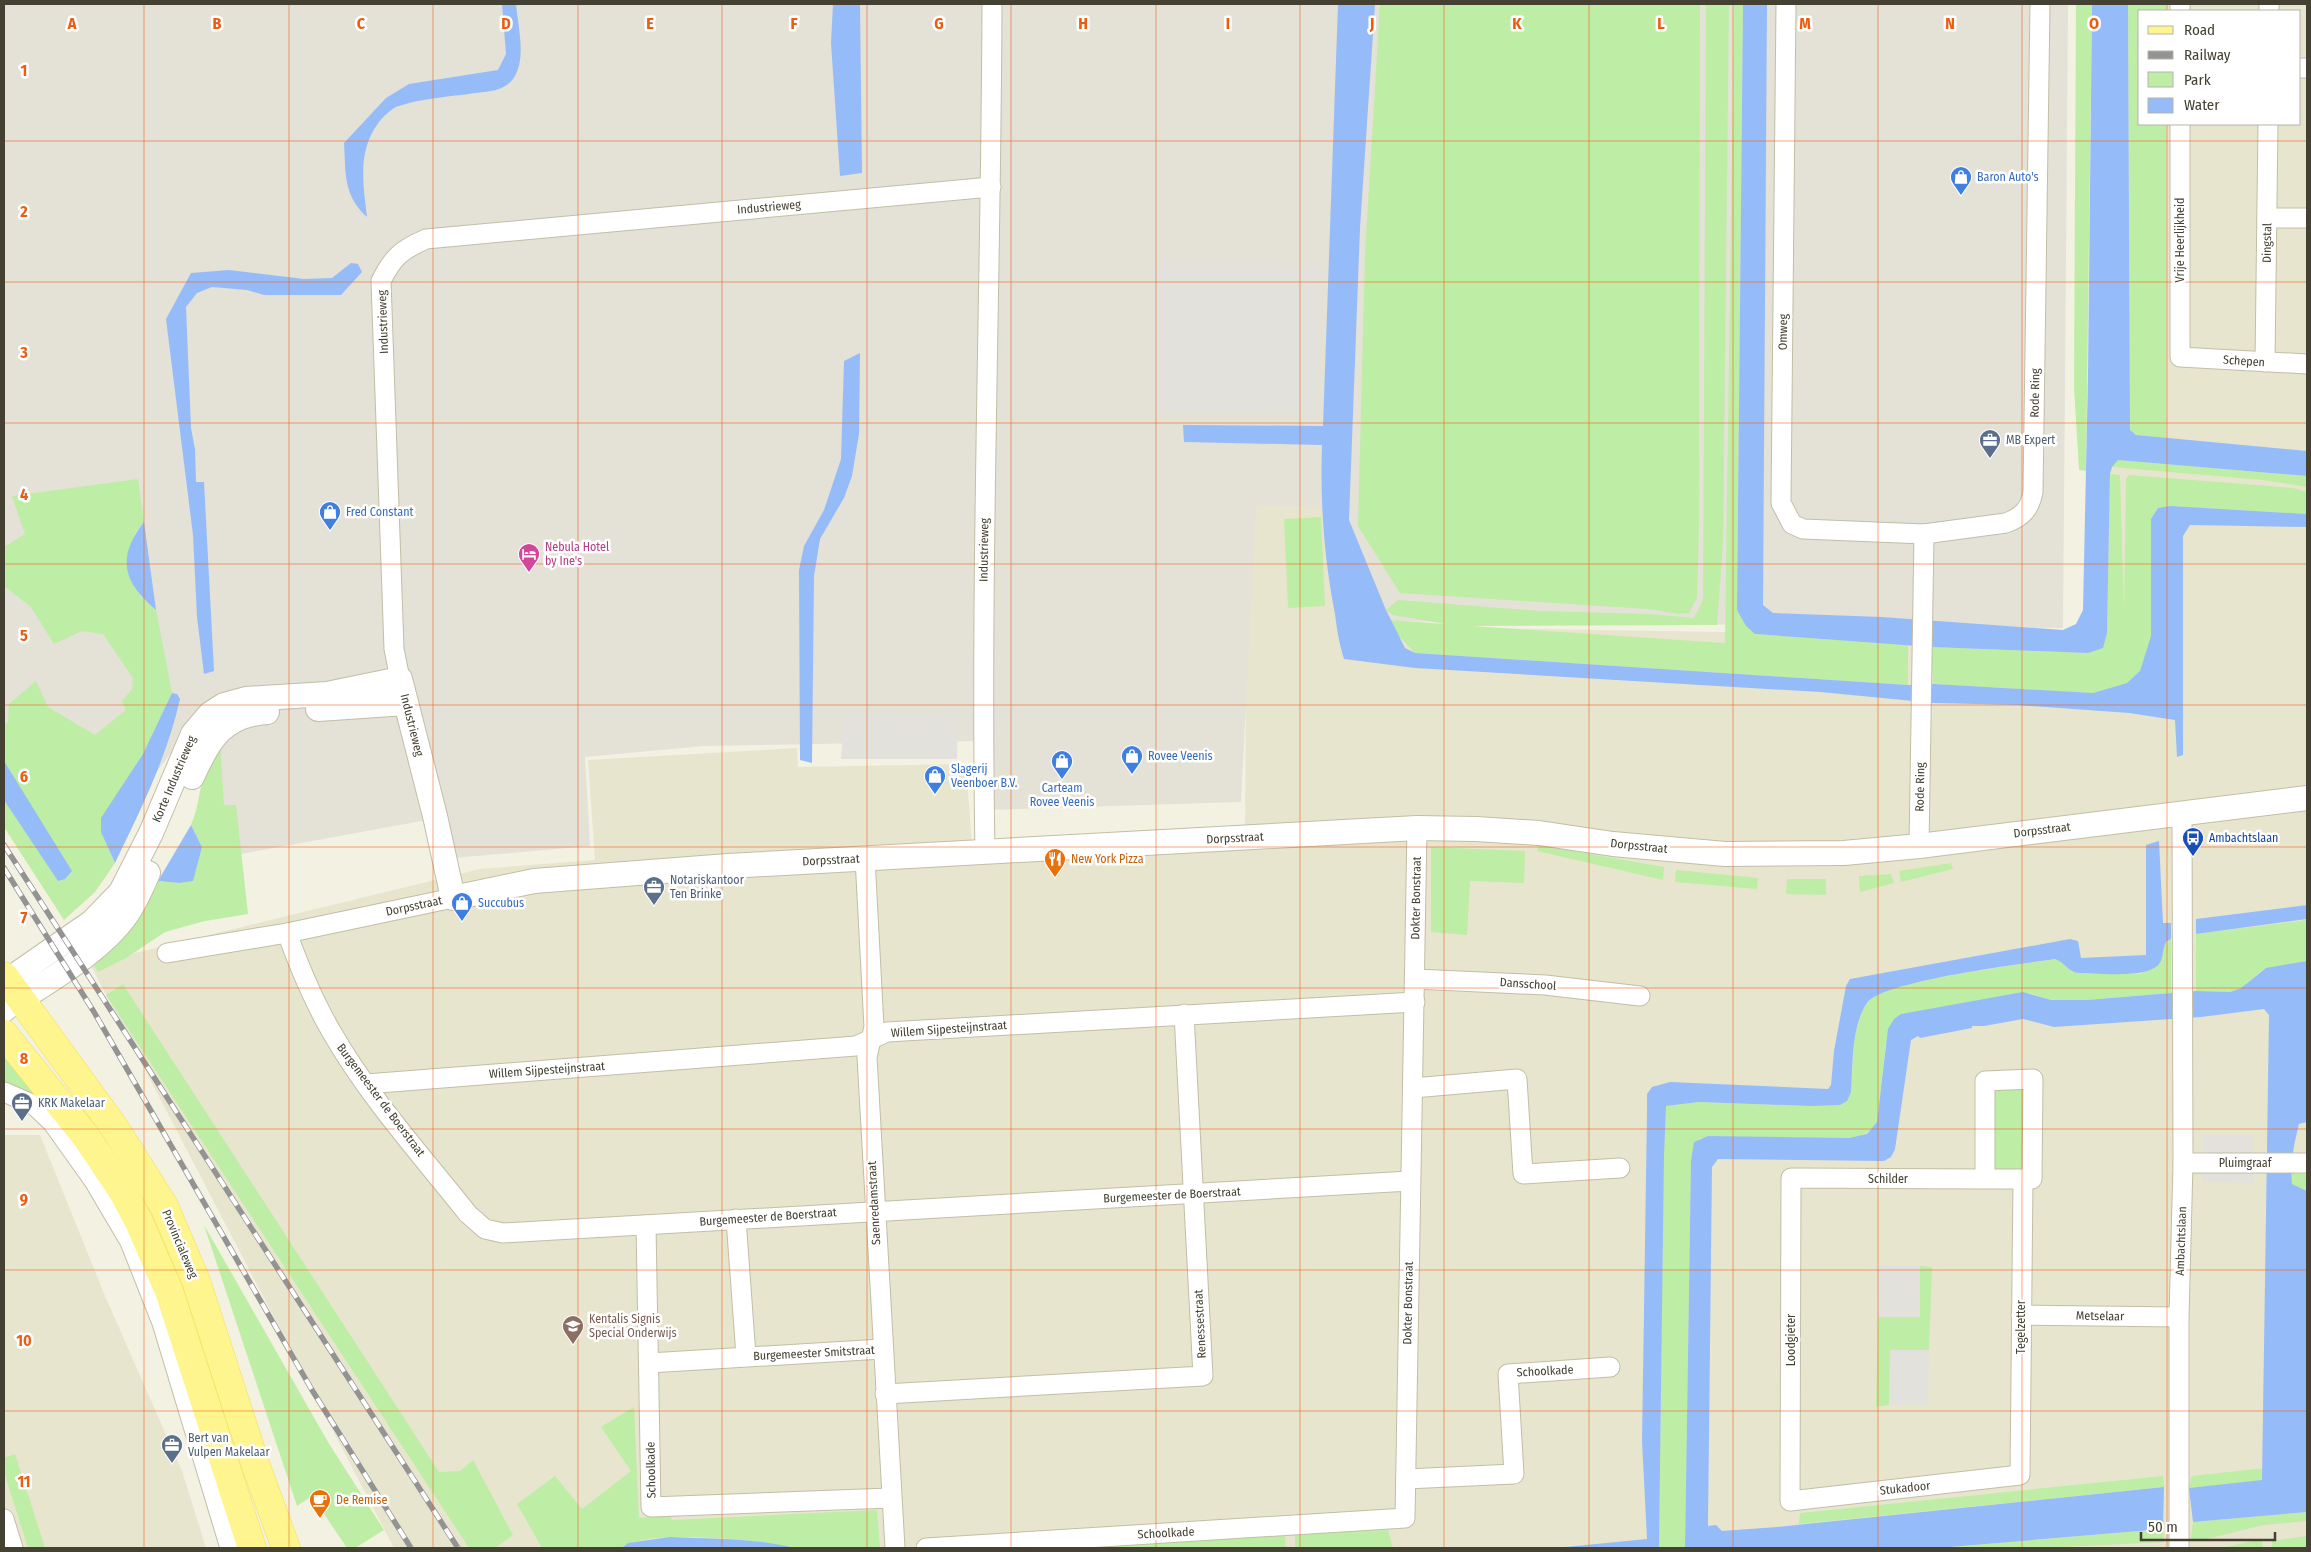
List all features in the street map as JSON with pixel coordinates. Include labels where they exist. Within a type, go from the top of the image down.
[{"type":"main road","name":"Provincialeweg","points":[[8,990],[114,1127],[164,1206],[196,1281],[256,1466],[286,1548]]},
{"type":"main road","points":[[4,1034],[87,1138],[123,1192],[139,1222],[169,1291],[252,1548]]},
{"type":"street","name":"Industrieweg","points":[[984,852],[982,658],[991,187],[992,4]]},
{"type":"street","name":"Omweg","points":[[1786,4],[1781,503],[1792,524],[1803,529],[1924,534]]},
{"type":"street","name":"Rode Ring","points":[[1920,846],[1924,534],[2006,523],[2021,516],[2032,500],[2040,4]]},
{"type":"street","name":"Vrije Heerlijkheid","points":[[2180,125],[2180,357]]},
{"type":"street","name":"Dingstal","points":[[2265,362],[2268,125]]},
{"type":"street","name":"Industrieweg","points":[[453,898],[436,816],[406,703],[394,649],[382,306],[382,281],[391,261],[406,248],[426,239],[991,187]]},
{"type":"street","points":[[2267,218],[2307,218]]},
{"type":"street","name":"Schepen","points":[[2180,357],[2307,364]]},
{"type":"street","name":"Korte Industrieweg","points":[[8,990],[92,922],[121,892],[151,833],[193,734],[210,714],[224,705],[246,699],[327,694],[400,679]]},
{"type":"street","name":"Korte Industrieweg","points":[[8,990],[103,941],[126,916],[138,896],[204,749],[222,728],[241,716],[258,712],[406,703]]},
{"type":"street","name":"Dorpsstraat","points":[[167,953],[287,933],[534,881],[728,866],[1417,828],[1539,833],[1613,844],[1725,854],[1844,853],[1920,846],[2182,815],[2307,798]]},
{"type":"street","name":"Ambachtslaan","points":[[2179,1543],[2179,1317],[2183,1163],[2182,815]]},
{"type":"street","name":"Dokter Bonstraat","points":[[1405,1518],[1417,828]]},
{"type":"street","name":"Saenredamstraat","points":[[865,858],[874,1027],[867,1057],[890,1498],[895,1548]]},
{"type":"street","name":"Burgemeester de Boerstraat","points":[[287,933],[306,982],[331,1031],[366,1084],[468,1214],[485,1229],[503,1232],[646,1225],[875,1210],[1410,1181]]},
{"type":"street","name":"Dansschool","points":[[1415,979],[1545,984],[1640,996]]},
{"type":"street","name":"Willem Sijpesteijnstraat","points":[[366,1084],[856,1046],[887,1032],[1415,1002]]},
{"type":"street","name":"Renessestraat","points":[[885,1394],[1203,1376],[1184,1014]]},
{"type":"street","points":[[1413,1088],[1517,1079],[1523,1174],[1620,1168]]},
{"type":"street","name":"Tegelzetter","points":[[1985,1179],[1985,1081],[2033,1079],[2032,1179],[2023,1179],[2020,1475]]},
{"type":"street","points":[[4,1092],[34,1105],[52,1122],[94,1180],[130,1242],[162,1323],[230,1548]]},
{"type":"street","name":"Pluimgraaf","points":[[2183,1163],[2307,1162]]},
{"type":"street","name":"Schilder","points":[[1791,1178],[1985,1179]]},
{"type":"street","name":"Loodgieter","points":[[1790,1501],[1791,1178]]},
{"type":"street","points":[[1985,1179],[2023,1179]]},
{"type":"street","name":"Burgemeester Smitstraat","points":[[736,1219],[746,1356]]},
{"type":"street","name":"Schoolkade","points":[[646,1225],[651,1507],[890,1498]]},
{"type":"street","name":"Metselaar","points":[[2021,1315],[2179,1317]]},
{"type":"street","name":"Burgemeester Smitstraat","points":[[649,1362],[882,1349]]},
{"type":"street","name":"Schoolkade","points":[[1406,1479],[1514,1474],[1508,1374],[1610,1367]]},
{"type":"street","name":"Stukadoor","points":[[1790,1501],[2020,1475]]},
{"type":"street","name":"Schoolkade","points":[[926,1548],[1405,1518]]},
{"type":"street","points":[[4,1520],[13,1548]]},
{"type":"shaded area","points":[[4,4],[2068,4],[2063,628],[1373,621],[1346,508],[1256,505],[1241,802],[982,810],[976,741],[703,746],[585,757],[590,846],[441,859],[427,820],[235,855],[186,733],[64,895],[4,798]]},
{"type":"shaded area","points":[[2097,4],[2307,4],[2307,1548],[1665,1548],[1776,1534],[1623,1548],[394,1548],[90,964],[480,869],[595,860],[588,760],[797,748],[798,767],[966,764],[972,847],[1245,835],[1247,498],[1333,489],[1354,626],[2087,638]]},
{"type":"shaded area","points":[[1154,262],[1320,266],[1316,413],[1155,411]]},
{"type":"shaded area","points":[[844,714],[958,715],[957,759],[841,759]]},
{"type":"shaded area","points":[[4,1135],[40,1135],[105,1296],[182,1471],[206,1548],[4,1548]]},
{"type":"shaded area","points":[[2204,1135],[2254,1136],[2253,1183],[2202,1182]]},
{"type":"shaded area","points":[[1877,1266],[1920,1266],[1920,1317],[1878,1317]]},
{"type":"shaded area","points":[[1890,1350],[1929,1350],[1928,1405],[1889,1405]]},
{"type":"green space","points":[[1380,4],[1700,4],[1699,529],[1697,598],[1689,613],[1679,614],[1648,609],[1400,593],[1358,526],[1365,254]]},
{"type":"green space","points":[[1706,4],[1729,4],[1723,544],[1717,625],[1472,626],[1725,643],[1734,4],[1743,4],[1737,610],[1755,634],[1908,645],[1908,685],[1415,653],[1395,632],[1390,620],[1445,624],[1393,615],[1386,610],[1398,600],[1540,611],[1650,614],[1694,618],[1703,600]]},
{"type":"green space","points":[[2076,4],[2092,4],[2086,471],[2079,470],[2074,387]]},
{"type":"green space","points":[[2128,4],[2167,4],[2167,10],[2138,10],[2138,125],[2166,125],[2166,438],[2136,435],[2130,430]]},
{"type":"green space","points":[[2118,460],[2307,476],[2307,487],[2263,480],[2112,467]]},
{"type":"green space","points":[[2110,474],[2120,475],[2124,611],[2126,479],[2129,475],[2293,488],[2307,492],[2307,514],[2170,506],[2158,508],[2151,519],[2151,636],[2140,672],[2127,683],[2093,693],[1933,684],[1931,647],[2088,653],[2107,633]]},
{"type":"green space","points":[[138,479],[144,522],[135,533],[140,596],[156,610],[172,693],[143,754],[101,832],[115,863],[95,892],[64,920],[4,827],[4,725],[8,722],[9,704],[36,681],[48,707],[95,735],[126,710],[122,701],[132,689],[133,678],[103,634],[82,631],[54,644],[31,607],[4,586],[4,547],[25,534],[12,496]]},
{"type":"green space","points":[[1321,517],[1325,606],[1288,608],[1284,519]]},
{"type":"green space","points":[[220,743],[224,805],[236,805],[248,914],[205,921],[165,932],[126,958],[98,972],[92,962],[131,924],[158,881],[179,883],[202,847],[191,825],[204,778]]},
{"type":"green space","points":[[1539,845],[1664,867],[1663,880],[1537,851]]},
{"type":"green space","points":[[1431,847],[1525,851],[1524,883],[1470,881],[1467,935],[1431,932]]},
{"type":"green space","points":[[1951,863],[1953,869],[1901,882],[1899,871]]},
{"type":"green space","points":[[1676,870],[1758,878],[1757,889],[1675,882]]},
{"type":"green space","points":[[1891,874],[1894,883],[1860,892],[1859,876]]},
{"type":"green space","points":[[1787,879],[1826,879],[1826,895],[1786,894]]},
{"type":"green space","points":[[2307,920],[2307,961],[2262,970],[2241,988],[2230,992],[2196,991],[2196,934]]},
{"type":"green space","points":[[2171,939],[2171,993],[2087,1000],[2051,1000],[2030,993],[1901,1014],[1886,1043],[1877,1122],[1862,1135],[1849,1138],[1700,1138],[1691,1161],[1685,1548],[1659,1548],[1664,1122],[1666,1106],[1699,1102],[1811,1106],[1851,1092],[1854,1046],[1858,1023],[1867,1003],[1878,995],[1925,981],[2055,959],[2062,961],[2072,972],[2140,974],[2162,957],[2164,945]]},
{"type":"green space","points":[[123,984],[439,1472],[460,1471],[473,1460],[513,1535],[495,1548],[469,1548],[106,995]]},
{"type":"green space","points":[[4,1053],[48,1104],[4,1086]]},
{"type":"green space","points":[[1994,1089],[2025,1089],[2023,1172],[1992,1172]]},
{"type":"green space","points":[[2291,1173],[2307,1174],[2307,1191],[2292,1184]]},
{"type":"green space","points":[[204,1225],[328,1442],[384,1530],[355,1548],[347,1548],[312,1496],[297,1506]]},
{"type":"green space","points":[[1920,1266],[1932,1267],[1929,1350],[1890,1350],[1889,1405],[1876,1407],[1878,1317],[1920,1317]]},
{"type":"green space","points":[[634,1407],[639,1518],[669,1514],[672,1520],[877,1510],[880,1548],[794,1548],[732,1539],[678,1537],[654,1538],[635,1542],[622,1548],[542,1548],[517,1504],[555,1476],[582,1509],[631,1471],[601,1427]]},
{"type":"green space","points":[[15,1454],[45,1548],[28,1548],[4,1472],[4,1458]]},
{"type":"green space","points":[[2262,1469],[2262,1481],[2189,1488],[2192,1476]]},
{"type":"green space","points":[[2163,1476],[2164,1487],[1799,1524],[1800,1513]]},
{"type":"green space","points":[[2307,1512],[2307,1521],[2263,1525],[2199,1541],[2191,1538],[2193,1522]]},
{"type":"green space","points":[[2163,1529],[2164,1542],[2044,1548],[1942,1548]]},
{"type":"green space","points":[[1388,1530],[1393,1548],[1295,1548],[1295,1534]]},
{"type":"green space","points":[[1285,1536],[1286,1548],[993,1548]]},
{"type":"green space","points":[[2307,1536],[2307,1548],[2272,1548],[2272,1541]]},
{"type":"green space","points":[[2262,1539],[2263,1548],[2221,1548]]},
{"type":"water","points":[[502,4],[516,4],[521,53],[520,62],[513,79],[505,86],[496,90],[435,98],[396,107],[391,110],[379,122],[372,133],[364,156],[363,180],[367,217],[354,201],[347,183],[344,143],[386,98],[409,84],[498,70],[506,54]]},
{"type":"water","points":[[833,4],[860,4],[862,173],[840,176],[831,43]]},
{"type":"water","points":[[1338,4],[1375,4],[1360,228],[1349,520],[1386,610],[1405,648],[1415,653],[1908,685],[1934,684],[2093,693],[2127,683],[2140,671],[2151,636],[2151,519],[2158,508],[2170,506],[2307,514],[2307,527],[2190,525],[2183,536],[2183,755],[2177,757],[2175,720],[2129,713],[2018,705],[1934,703],[1820,692],[1415,668],[1344,659],[1337,631],[1328,572],[1322,509],[1322,445],[1184,442],[1183,425],[1323,426]]},
{"type":"water","points":[[1743,4],[1767,4],[1763,605],[1773,613],[1882,617],[2063,630],[2076,624],[2083,610],[2088,375],[2092,4],[2128,4],[2130,430],[2136,435],[2307,451],[2307,476],[2118,460],[2112,467],[2110,474],[2107,633],[2103,648],[2088,653],[1931,647],[1755,634],[1746,626],[1737,610]]},
{"type":"water","points":[[351,263],[358,264],[362,272],[341,295],[264,295],[247,290],[212,287],[197,293],[186,307],[191,428],[195,449],[196,482],[204,482],[214,671],[204,674],[197,617],[193,535],[166,319],[191,273],[229,270],[304,279],[332,278]]},
{"type":"water","points":[[860,353],[859,434],[852,476],[844,498],[820,539],[814,576],[812,763],[800,760],[799,570],[804,546],[824,510],[841,459],[844,361]]},
{"type":"water","points":[[144,522],[156,610],[136,590],[127,569],[129,547]]},
{"type":"water","points":[[172,693],[177,694],[180,699],[168,742],[161,762],[115,863],[101,832],[101,818],[143,754]]},
{"type":"water","points":[[4,761],[72,871],[65,879],[58,881],[4,800]]},
{"type":"water","points":[[191,825],[202,847],[193,881],[179,883],[158,881]]},
{"type":"water","points":[[2159,841],[2163,923],[2171,923],[2171,939],[2166,942],[2161,962],[2153,969],[2133,973],[2078,973],[2055,959],[1985,969],[1898,988],[1878,995],[1867,1003],[1862,1012],[1855,1034],[1851,1092],[1847,1101],[1840,1105],[1811,1106],[1699,1102],[1666,1106],[1659,1548],[1555,1548],[1647,1539],[1642,1441],[1647,1094],[1652,1087],[1670,1082],[1828,1089],[1831,1085],[1834,1051],[1846,986],[1850,979],[2070,939],[2078,941],[2081,958],[2146,955],[2146,845]]},
{"type":"water","points":[[2307,905],[2307,919],[2196,934],[2196,919]]},
{"type":"water","points":[[2307,961],[2307,1122],[2299,1124],[2293,1154],[2292,1184],[2307,1191],[2307,1512],[2193,1522],[2189,1488],[2262,1480],[2269,1015],[2264,1009],[2201,1017],[2054,1027],[2023,1019],[1984,1026],[1972,1026],[1972,1028],[1920,1038],[1918,1036],[1911,1040],[1895,1149],[1891,1157],[1884,1161],[1718,1159],[1712,1167],[1708,1526],[1716,1525],[1722,1531],[1777,1527],[2164,1487],[2163,1529],[1938,1548],[1685,1548],[1691,1161],[1694,1142],[1708,1136],[1849,1138],[1867,1134],[1877,1122],[1888,1029],[1894,1019],[1901,1014],[2023,992],[2051,1000],[2087,1000],[2196,991],[2230,992],[2241,988],[2266,968]]},
{"type":"water","points":[[670,1537],[748,1541],[794,1548],[622,1548],[628,1543]]},
{"type":"railway","points":[[4,845],[458,1548]]},
{"type":"railway","points":[[4,868],[94,1012],[312,1390],[411,1548]]},
{"type":"place","name":"Baron Auto's","points":[[1961,196]]},
{"type":"place","name":"MB Expert","points":[[1990,459]]},
{"type":"place","name":"Fred Constant","points":[[330,531]]},
{"type":"place","name":"Nebula Hotel by Ine's","points":[[529,573]]},
{"type":"place","name":"Rovee Veenis","points":[[1132,775]]},
{"type":"place","name":"Carteam Rovee Veenis","points":[[1062,780]]},
{"type":"place","name":"Slagerij Veenboer B.V.","points":[[935,795]]},
{"type":"place","name":"Ambachtslaan","points":[[2193,857]]},
{"type":"place","name":"New York Pizza","points":[[1055,878]]},
{"type":"place","name":"Notariskantoor Ten Brinke","points":[[654,906]]},
{"type":"place","name":"Succubus","points":[[462,922]]},
{"type":"place","name":"KRK Makelaar","points":[[22,1122]]},
{"type":"place","name":"Kentalis Signis Special Onderwijs","points":[[573,1345]]},
{"type":"place","name":"Bert van Vulpen Makelaar","points":[[172,1464]]},
{"type":"place","name":"De Remise","points":[[320,1519]]}]
